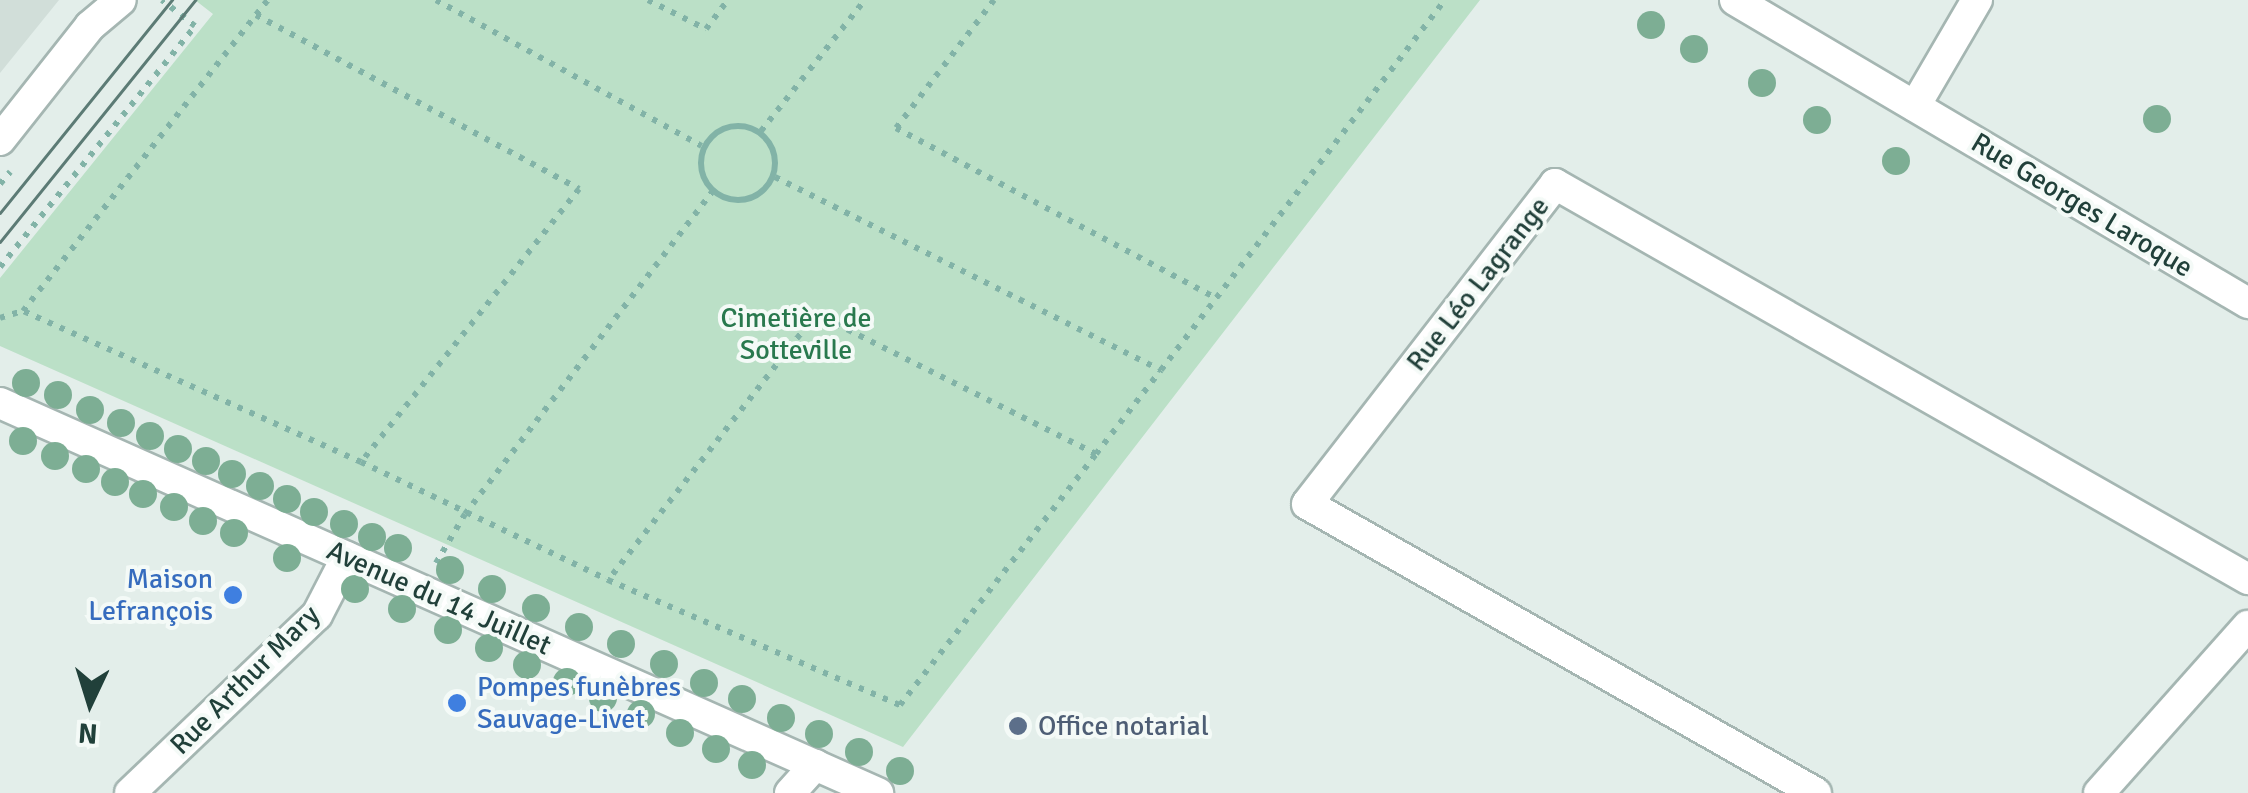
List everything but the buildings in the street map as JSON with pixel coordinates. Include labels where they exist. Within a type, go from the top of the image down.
[{"type":"street","points":[[0,140],[93,13],[122,0]]},
{"type":"street","name":"Rue Georges Laroque","points":[[1735,0],[2248,303]]},
{"type":"street","points":[[1915,106],[1977,0]]},
{"type":"street","name":"Rue Léo Lagrange","points":[[1816,793],[1307,504],[1555,184],[2248,578]]},
{"type":"street","name":"Avenue du 14 Juillet","points":[[0,403],[878,793]]},
{"type":"street","name":"Rue Arthur Mary","points":[[130,793],[317,614],[347,557]]},
{"type":"street","points":[[2099,793],[2248,626]]},
{"type":"street","points":[[790,793],[815,765]]},
{"type":"path","points":[[0,268],[196,26],[162,0]]},
{"type":"path","points":[[0,318],[23,310],[268,0]]},
{"type":"path","points":[[436,0],[702,146]]},
{"type":"path","points":[[648,0],[706,29],[728,0]]},
{"type":"path","points":[[761,131],[865,0]]},
{"type":"path","points":[[994,0],[896,128],[1216,298]]},
{"type":"path","points":[[23,310],[361,462],[608,580],[900,706],[1445,0]]},
{"type":"path","points":[[256,15],[578,189],[361,462]]},
{"type":"path","points":[[702,146],[736,124],[761,131],[774,146],[775,177]]},
{"type":"path","points":[[702,146],[700,172],[712,192],[743,202],[775,177]]},
{"type":"path","points":[[775,177],[1161,370]]},
{"type":"path","points":[[420,590],[466,514],[712,192]]},
{"type":"path","points":[[608,580],[816,314],[1096,454]]},
{"type":"shaded area","points":[[0,0],[59,0],[0,73]]},
{"type":"green space","name":"Cimetière de Sotteville","points":[[195,0],[1480,0],[903,747],[0,346],[0,278],[213,14]]},
{"type":"tram line","points":[[0,213],[172,0]]},
{"type":"tram line","points":[[0,242],[195,0]]},
{"type":"place","name":"Maison Lefrançois","points":[[233,595]]},
{"type":"place","name":"Pompes funèbres Sauvage-Livet","points":[[457,703]]},
{"type":"place","name":"Office notarial","points":[[1018,726]]}]
